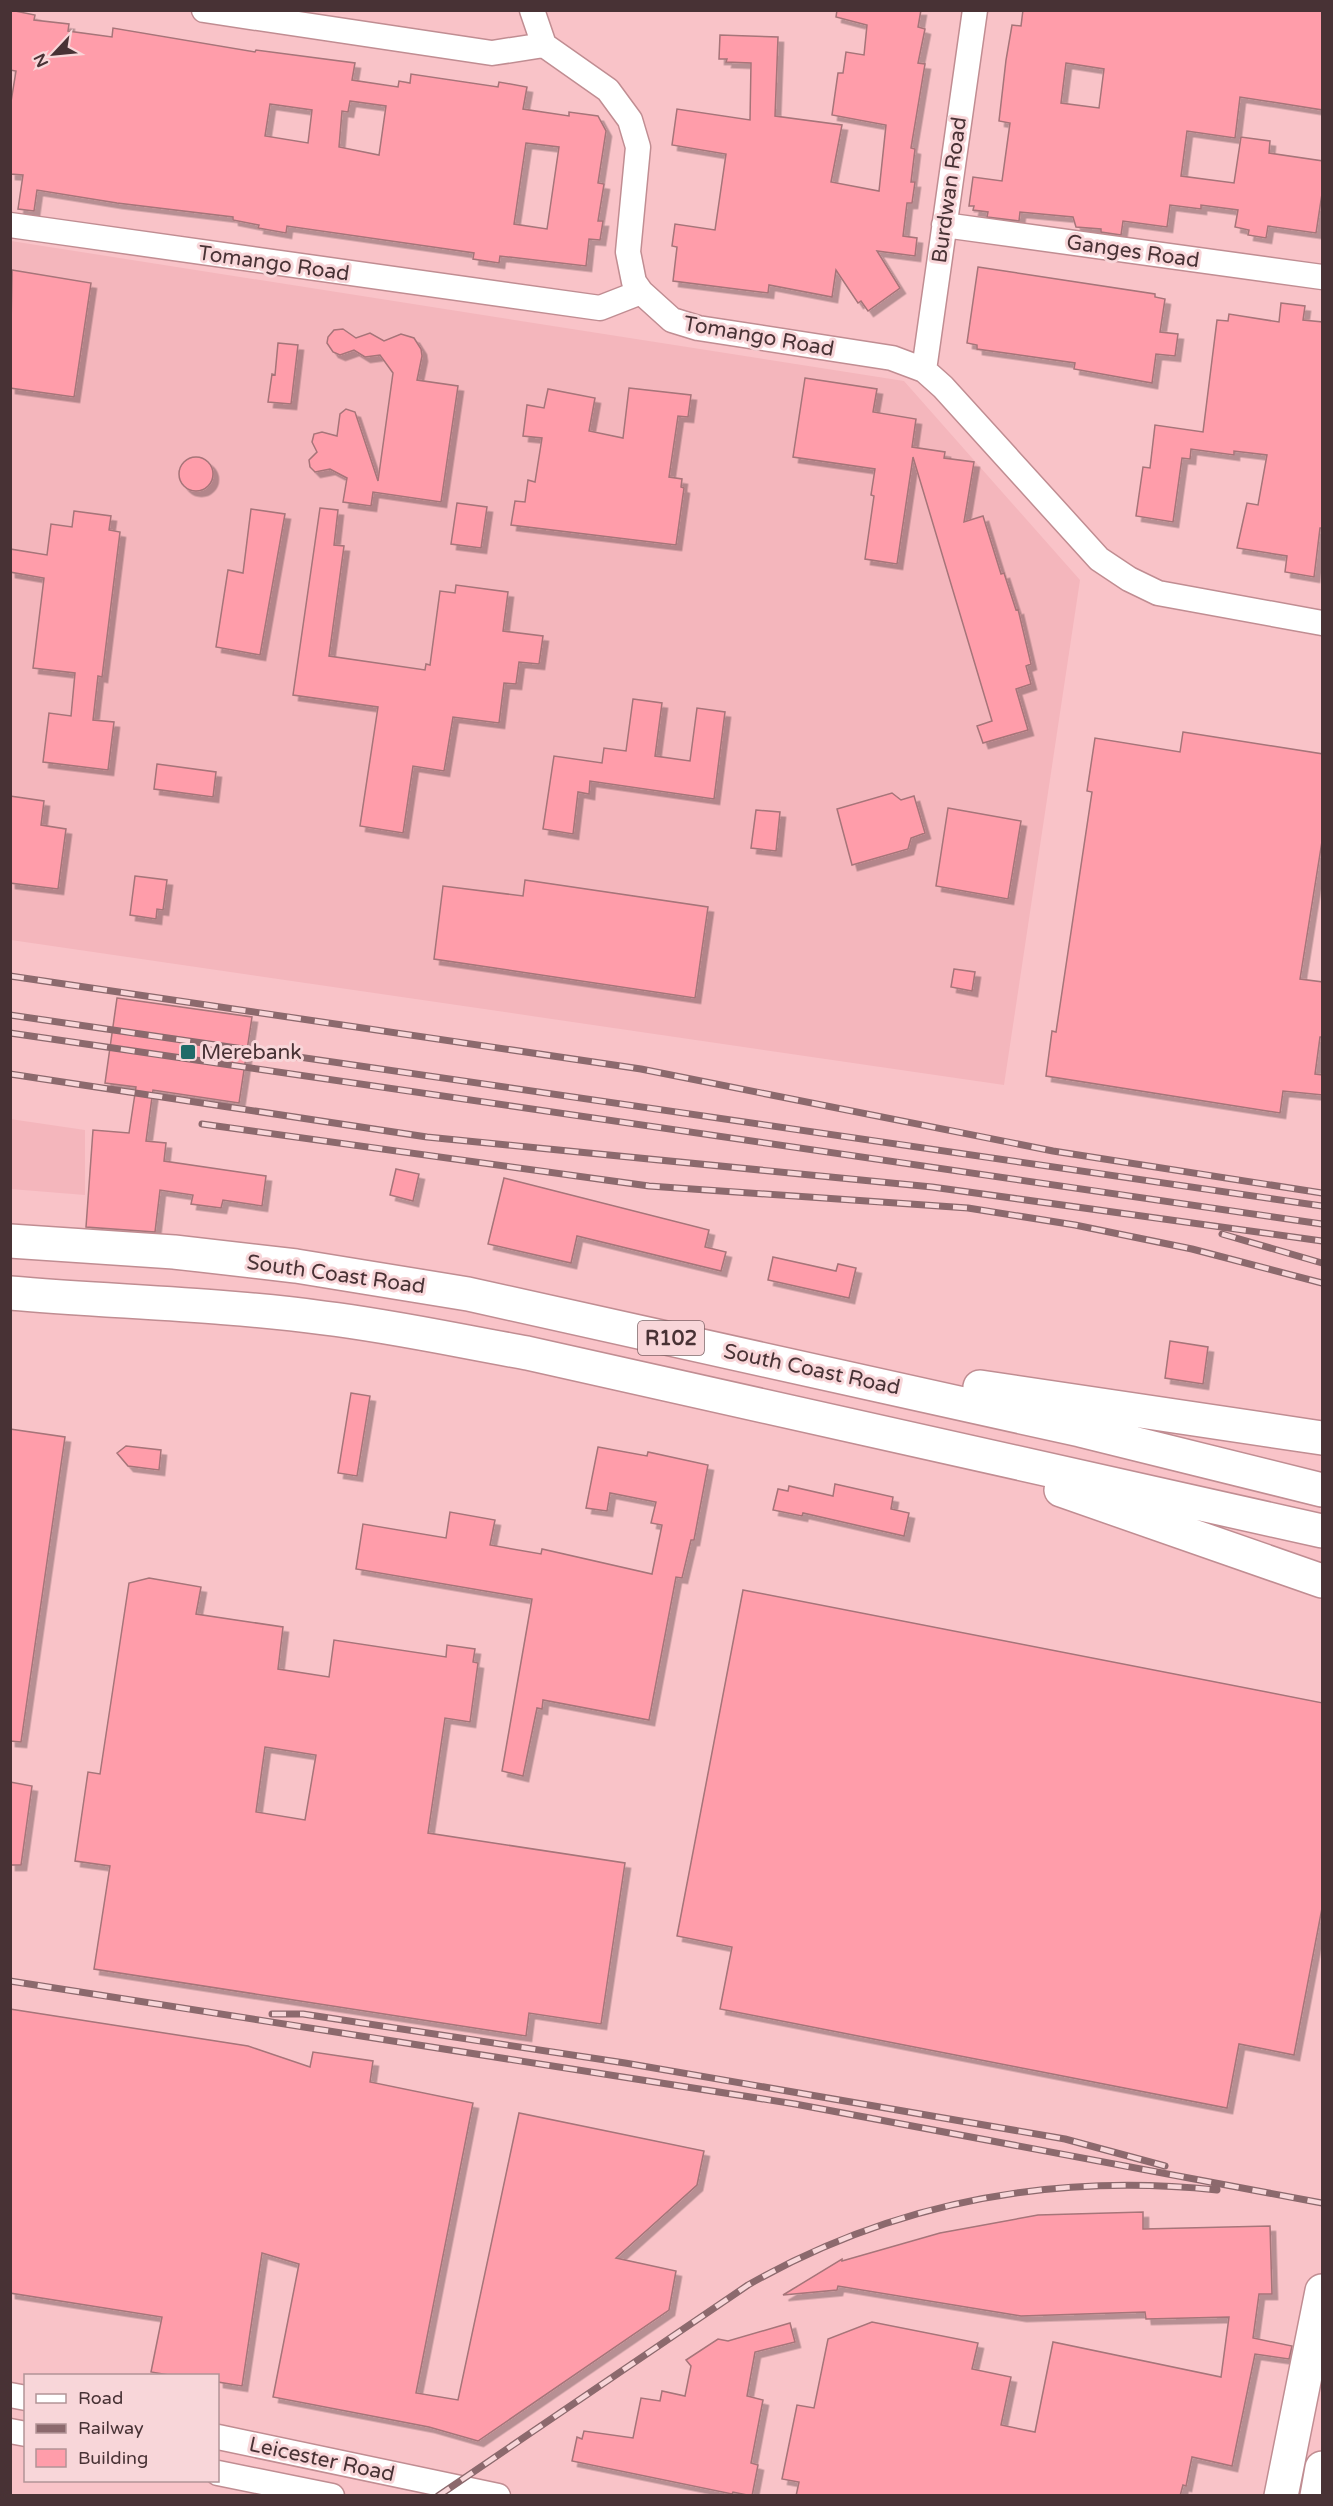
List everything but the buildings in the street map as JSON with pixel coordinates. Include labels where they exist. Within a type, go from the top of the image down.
[{"type":"main road","name":"South Coast Road","points":[[10,1241],[174,1252],[361,1275],[468,1294],[1080,1430],[1323,1491]]},
{"type":"main road","points":[[82,1299],[86,1247]]},
{"type":"main road","name":"R102","points":[[10,1293],[82,1299],[174,1302],[324,1318],[527,1353],[1323,1531]]},
{"type":"main road","points":[[651,1381],[658,1335]]},
{"type":"main road","points":[[895,1388],[954,1383],[1323,1438]]},
{"type":"main road","points":[[926,1443],[1323,1581]]},
{"type":"main road","points":[[1282,2492],[1323,2291]]},
{"type":"street","points":[[204,10],[492,53],[544,45]]},
{"type":"street","points":[[532,10],[544,45],[608,90],[630,120],[638,147],[628,252],[634,282],[641,292]]},
{"type":"street","name":"Burdwan Road","points":[[924,370],[975,10]]},
{"type":"street","name":"Tomango Road","points":[[10,225],[600,308],[641,292],[672,320],[698,328],[892,358],[924,370],[1099,559],[1129,579],[1158,593],[1323,622]]},
{"type":"street","name":"Ganges Road","points":[[944,225],[1323,277]]},
{"type":"street","name":"Leicester Road","points":[[219,2437],[498,2496]]},
{"type":"street","name":"Leicester Road","points":[[219,2473],[332,2496]]},
{"type":"shaded area","points":[[11,241],[904,381],[1080,580],[1004,1085],[11,940]]},
{"type":"shaded area","points":[[10,1119],[85,1130],[85,1195],[11,1189]]},
{"type":"railway","points":[[10,976],[641,1069],[1053,1151],[1322,1193]]},
{"type":"railway","points":[[10,1015],[1322,1206]]},
{"type":"railway","points":[[10,1033],[1322,1224]]},
{"type":"railway","points":[[10,1074],[427,1137],[932,1187],[1322,1241]]},
{"type":"railway","points":[[202,1124],[649,1186],[968,1208],[1075,1225],[1192,1249],[1322,1283]]},
{"type":"railway","points":[[1222,1234],[1322,1263]]},
{"type":"railway","points":[[10,1981],[795,2104],[1322,2203]]},
{"type":"railway","points":[[272,2014],[303,2014],[625,2063],[1065,2139],[1165,2166]]},
{"type":"railway","points":[[438,2496],[748,2285],[803,2256],[860,2233],[917,2214],[975,2200],[1034,2191],[1094,2186],[1155,2186],[1217,2190]]},
{"type":"place","name":"Merebank","points":[[188,1052]]}]
